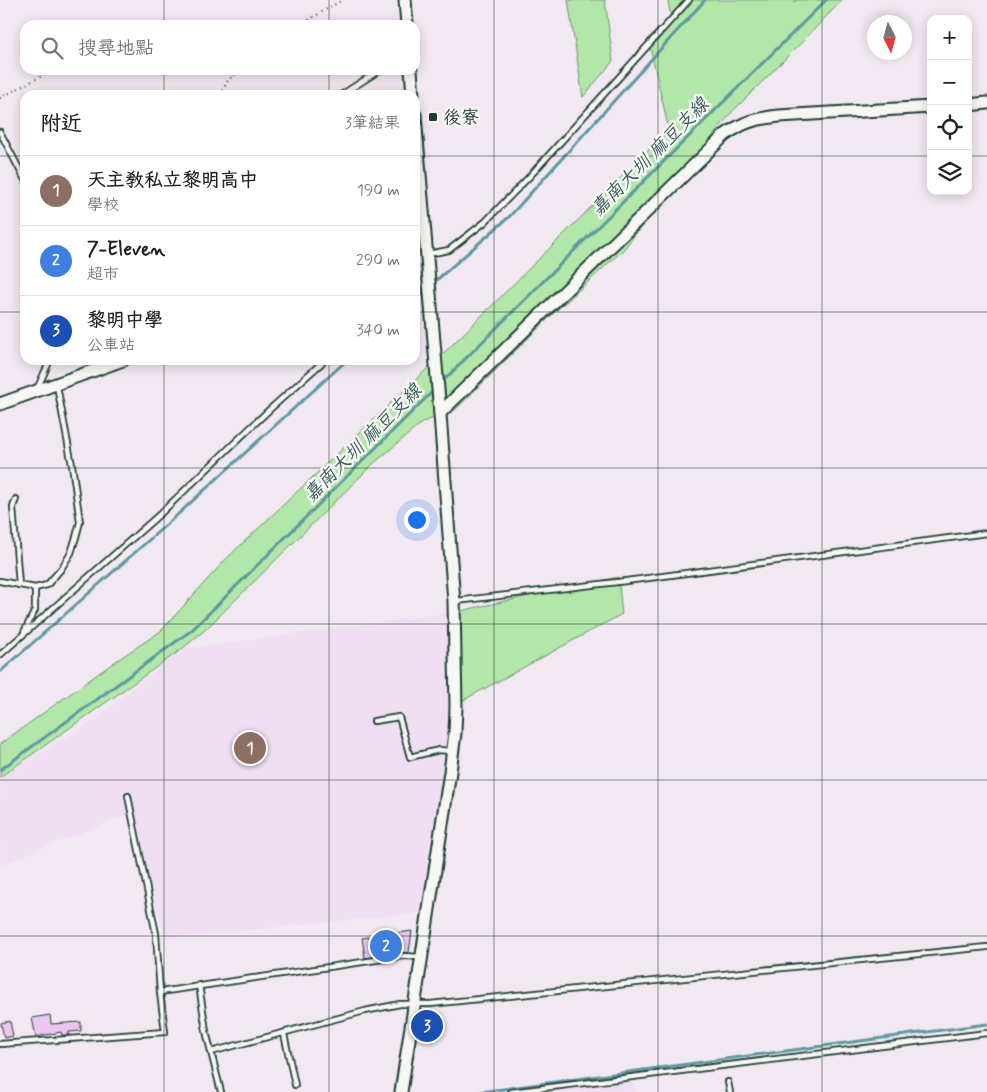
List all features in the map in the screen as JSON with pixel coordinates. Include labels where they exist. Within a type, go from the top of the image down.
[{"type":"main road","points":[[405,0],[407,20]]},
{"type":"main road","points":[[411,75],[413,90]]},
{"type":"main road","points":[[972,105],[987,104]]},
{"type":"main road","points":[[440,413],[725,135],[741,124],[779,116],[927,107]]},
{"type":"main road","points":[[401,1092],[452,751],[456,707],[454,602],[440,401],[435,346],[421,255],[420,232]]},
{"type":"main road","points":[[0,404],[109,365]]},
{"type":"lane","points":[[421,255],[449,250],[485,222],[529,177],[689,0]]},
{"type":"lane","points":[[349,90],[372,75]]},
{"type":"lane","points":[[0,132],[20,170]]},
{"type":"lane","points":[[36,391],[48,365]]},
{"type":"lane","points":[[0,655],[160,514],[318,365]]},
{"type":"lane","points":[[0,581],[35,588],[47,585],[61,569],[71,552],[80,522],[57,383]]},
{"type":"lane","points":[[16,499],[13,507],[19,585]]},
{"type":"lane","points":[[454,602],[987,533]]},
{"type":"lane","points":[[23,636],[35,610],[35,588]]},
{"type":"lane","points":[[374,721],[399,717],[410,757],[439,750],[452,751]]},
{"type":"lane","points":[[0,1044],[165,1032],[156,934],[128,796]]},
{"type":"lane","points":[[212,1052],[365,1011],[400,1004],[430,1004],[987,947]]},
{"type":"lane","points":[[160,992],[403,956],[421,958]]},
{"type":"lane","points":[[199,985],[206,1031],[221,1092]]},
{"type":"lane","points":[[511,1092],[987,1033]]},
{"type":"lane","points":[[284,1034],[295,1085]]},
{"type":"lane","points":[[728,1082],[730,1092]]},
{"type":"path","points":[[308,20],[342,0]]},
{"type":"path","points":[[0,98],[44,75]]},
{"type":"path","points":[[223,90],[228,80],[234,75]]},
{"type":"shaded area","points":[[455,612],[458,703],[420,913],[166,938],[131,813],[0,865],[0,779],[98,718],[182,649]]},
{"type":"shaded area","points":[[633,1082],[636,1092],[534,1092]]},
{"type":"green space","points":[[568,0],[605,0],[613,61],[583,97]]},
{"type":"green space","points":[[668,0],[793,0],[794,2],[796,0],[842,0],[731,113],[623,250],[556,311],[455,410],[423,422],[373,464],[206,629],[182,649],[0,777],[0,744],[161,631],[226,559],[449,348],[669,130],[648,38],[671,20]]},
{"type":"green space","points":[[618,577],[622,614],[458,703],[455,612]]},
{"type":"building","points":[[412,931],[409,952],[365,958],[362,938]]},
{"type":"building","points":[[50,1015],[51,1024],[81,1022],[81,1031],[69,1032],[69,1035],[62,1035],[61,1032],[36,1037],[32,1018]]},
{"type":"building","points":[[10,1021],[13,1036],[4,1038],[1,1023]]},
{"type":"waterway","points":[[432,284],[509,217],[705,0]]},
{"type":"waterway","name":"嘉南大圳 麻豆支線","points":[[441,383],[826,0]]},
{"type":"waterway","points":[[420,295],[426,290]]},
{"type":"waterway","points":[[0,672],[176,516],[342,365]]},
{"type":"waterway","name":"嘉南大圳 麻豆支線","points":[[0,770],[192,630],[435,389]]},
{"type":"waterway","points":[[480,1092],[987,1024]]},
{"type":"place","name":"後寮","points":[[433,117]]},
{"type":"place","name":"天主教私立黎明高中","points":[[250,748]]},
{"type":"place","name":"7-Eleven","points":[[386,946]]},
{"type":"place","name":"黎明中學","points":[[427,1026]]}]
